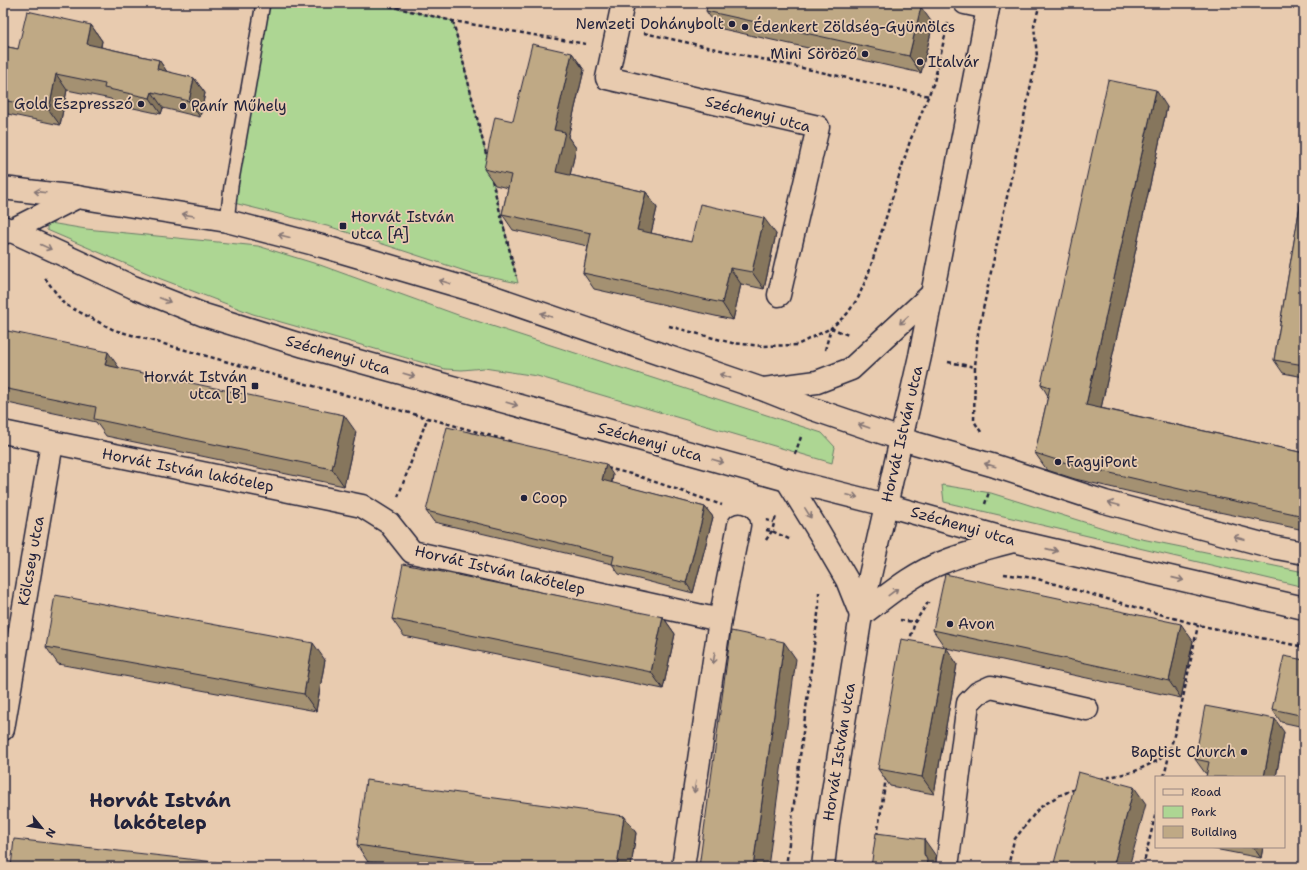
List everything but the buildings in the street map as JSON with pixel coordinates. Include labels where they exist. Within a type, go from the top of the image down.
[{"type":"main road","name":"Széchenyi utca","points":[[623,3],[607,78],[818,127],[779,295]]},
{"type":"main road","points":[[965,3],[989,5]]},
{"type":"main road","name":"Horvát István utca","points":[[823,867],[828,823],[861,615],[932,294],[989,5]]},
{"type":"main road","points":[[3,188],[78,196],[227,222],[322,246],[482,293],[762,389],[810,408],[901,439],[995,466],[1105,502],[1277,548],[1304,553]]},
{"type":"main road","name":"Széchenyi utca","points":[[5,230],[78,196]]},
{"type":"main road","name":"Széchenyi utca","points":[[5,230],[133,287],[204,315],[312,348],[787,480],[886,504],[1014,541],[1304,608]]},
{"type":"main road","points":[[762,389],[817,382],[851,369],[932,294]]},
{"type":"main road","points":[[3,432],[52,443]]},
{"type":"main road","name":"Horvát István lakótelep","points":[[52,443],[362,506],[389,523],[412,552],[720,620]]},
{"type":"main road","name":"Kölcsey utca","points":[[3,729],[52,443]]},
{"type":"main road","points":[[787,480],[847,580],[861,615],[907,581],[940,563],[1014,541]]},
{"type":"main road","points":[[683,867],[720,620],[739,525]]},
{"type":"main road","points":[[948,867],[968,703],[978,694],[991,687],[1087,709]]},
{"type":"lane","points":[[227,222],[231,186],[263,3]]},
{"type":"path","points":[[376,3],[453,20],[614,49]]},
{"type":"path","points":[[984,437],[974,421],[975,367],[978,333],[1036,56],[1034,26],[1040,3]]},
{"type":"path","points":[[663,324],[732,343],[763,346],[798,345],[831,328],[846,314],[858,298],[868,275],[910,141],[934,82],[949,17]]},
{"type":"path","points":[[453,20],[487,160]]},
{"type":"path","points":[[618,28],[928,96]]},
{"type":"path","points":[[491,175],[518,283]]},
{"type":"path","points":[[42,273],[64,304],[114,330],[519,444]]},
{"type":"path","points":[[817,382],[831,328]]},
{"type":"path","points":[[763,544],[772,531],[810,408]]},
{"type":"path","points":[[389,523],[427,419]]},
{"type":"path","points":[[604,467],[635,475],[722,505]]},
{"type":"path","points":[[759,518],[774,522]]},
{"type":"path","points":[[739,525],[772,531],[793,541]]},
{"type":"path","points":[[999,573],[1034,578],[1198,625],[1304,647]]},
{"type":"path","points":[[786,867],[819,606],[820,592],[818,585]]},
{"type":"path","points":[[909,645],[915,622],[932,597]]},
{"type":"path","points":[[1164,776],[1179,717],[1198,625]]},
{"type":"path","points":[[1099,779],[1133,772],[1159,760],[1170,750]]},
{"type":"path","points":[[877,836],[887,775]]},
{"type":"path","points":[[1008,867],[1014,840],[1039,808],[1058,796],[1079,788]]},
{"type":"path","points":[[1143,867],[1155,816]]},
{"type":"green space","points":[[263,3],[376,3],[453,21],[518,283],[474,274],[331,227],[230,202]]},
{"type":"green space","points":[[50,223],[86,229],[258,246],[320,265],[458,315],[822,433],[835,447],[832,463],[537,376],[484,368],[462,370],[445,369],[253,314],[161,279],[47,230],[47,226]]},
{"type":"green space","points":[[942,485],[991,493],[1132,537],[1304,572],[1304,587],[944,502]]},
{"type":"place","name":"Nemzeti Dohánybolt","points":[[732,24]]},
{"type":"place","name":"Édenkert Zöldség-Gyümölcs","points":[[745,27]]},
{"type":"place","name":"Mini Söröző","points":[[865,54]]},
{"type":"place","name":"Italvár","points":[[920,62]]},
{"type":"place","name":"Gold Eszpresszó","points":[[141,104]]},
{"type":"place","name":"Panír Műhely","points":[[183,106]]},
{"type":"place","name":"Horvát István utca [A]","points":[[343,226]]},
{"type":"place","name":"Horvát István utca [B]","points":[[255,386]]},
{"type":"place","name":"FagyiPont","points":[[1058,462]]},
{"type":"place","name":"Coop","points":[[524,498]]},
{"type":"place","name":"Avon","points":[[950,624]]},
{"type":"place","name":"Baptist Church","points":[[1244,752]]},
{"type":"district","name":"Horvát István lakótelep","points":[[160,811]]}]
